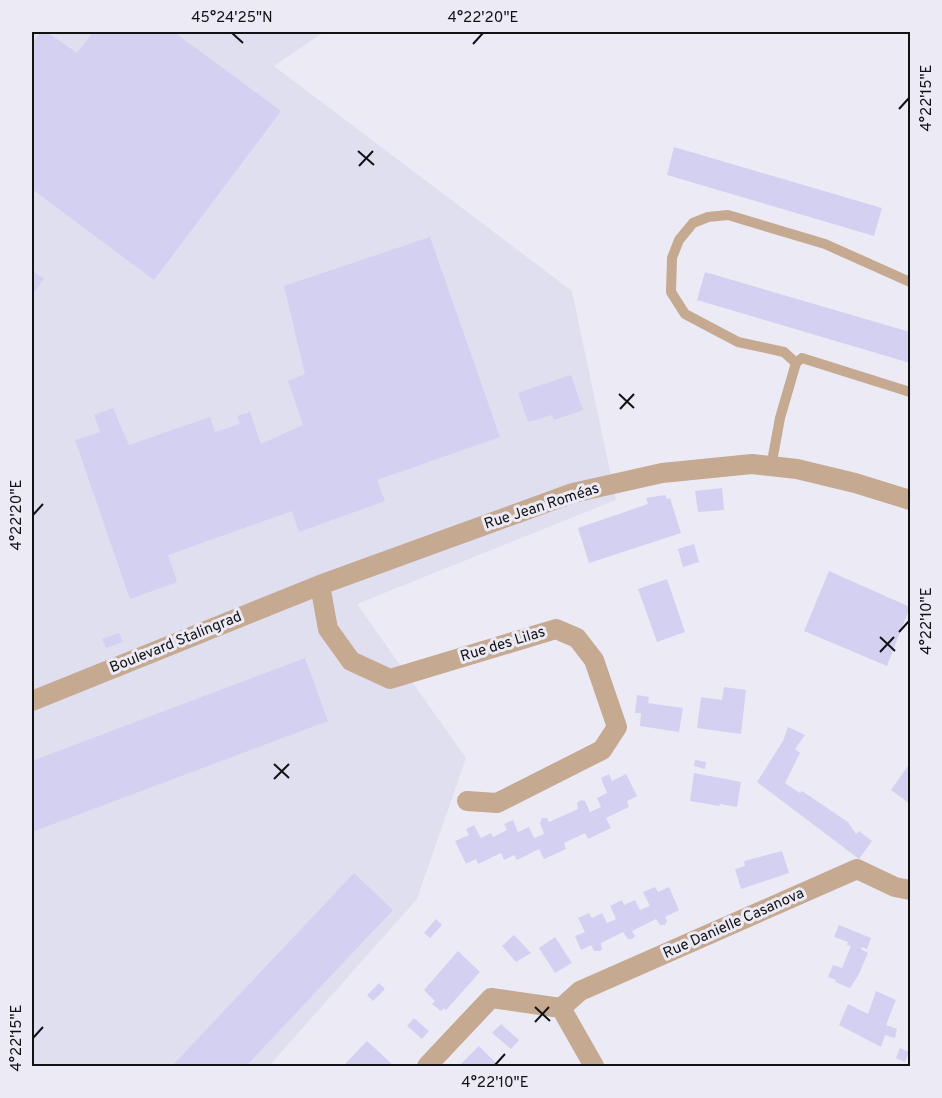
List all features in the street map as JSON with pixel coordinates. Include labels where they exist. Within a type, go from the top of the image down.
[{"type":"street","name":"Rue Jean Roméas","points":[[320,585],[573,493],[662,473],[752,464],[771,466],[855,483],[910,500]]},
{"type":"street","name":"Boulevard Stalingrad","points":[[32,701],[320,585]]},
{"type":"street","name":"Rue des Lilas","points":[[320,585],[328,629],[351,661],[390,679],[556,629],[577,638],[594,660],[617,728],[602,750],[497,802],[467,801]]},
{"type":"street","name":"Rue Danielle Casanova","points":[[561,1008],[580,992],[857,868],[895,887],[910,890]]},
{"type":"street","points":[[427,1066],[491,998],[561,1008],[594,1066]]},
{"type":"lane","points":[[796,363],[784,352],[738,342],[686,314],[671,292],[672,258],[679,240],[693,224],[708,217],[728,215],[825,244],[910,282]]},
{"type":"lane","points":[[771,466],[780,418],[796,363],[802,358],[910,392]]},
{"type":"shaded area","points":[[32,32],[324,32],[274,66],[572,291],[616,500],[357,604],[466,758],[417,899],[269,1066],[32,1066]]},
{"type":"building","points":[[41,32],[47,32],[77,53],[93,32],[174,32],[281,111],[154,280],[32,189],[32,44]]},
{"type":"building","points":[[674,147],[882,208],[874,236],[667,175]]},
{"type":"building","points":[[430,237],[500,437],[377,480],[385,501],[299,532],[292,511],[168,555],[177,582],[130,599],[75,440],[100,432],[94,415],[113,408],[129,445],[210,417],[215,432],[240,424],[237,416],[250,412],[261,444],[303,425],[288,381],[305,374],[284,286]]},
{"type":"building","points":[[32,270],[44,279],[32,296]]},
{"type":"building","points":[[705,272],[910,332],[910,363],[697,300]]},
{"type":"building","points":[[571,375],[583,410],[554,420],[552,415],[528,422],[518,393]]},
{"type":"building","points":[[722,488],[724,510],[698,512],[695,491]]},
{"type":"building","points":[[665,495],[667,499],[670,498],[681,533],[589,563],[578,528],[648,504],[646,498]]},
{"type":"building","points":[[694,544],[699,562],[683,567],[678,549]]},
{"type":"building","points":[[829,571],[910,607],[887,666],[804,631]]},
{"type":"building","points":[[667,579],[685,632],[657,642],[638,589]]},
{"type":"building","points":[[119,633],[123,642],[106,648],[102,639]]},
{"type":"building","points":[[305,658],[328,721],[32,832],[32,761]]},
{"type":"building","points":[[724,687],[746,690],[741,734],[697,728],[701,697],[722,700]]},
{"type":"building","points":[[637,695],[649,697],[648,703],[683,708],[679,732],[640,726],[641,713],[635,713]]},
{"type":"building","points":[[788,727],[805,735],[795,749],[800,753],[785,783],[800,793],[802,791],[848,822],[856,834],[859,831],[872,841],[859,859],[757,782],[783,741]]},
{"type":"building","points":[[695,760],[706,762],[705,769],[694,766]]},
{"type":"building","points":[[910,763],[910,804],[891,790]]},
{"type":"building","points":[[694,773],[741,782],[737,807],[690,801]]},
{"type":"building","points":[[609,774],[612,781],[626,774],[637,796],[627,801],[629,807],[606,818],[611,828],[588,839],[585,833],[564,843],[566,849],[544,859],[539,849],[517,860],[514,855],[504,860],[501,853],[478,864],[476,859],[466,864],[455,841],[469,835],[466,829],[474,825],[481,838],[491,833],[493,837],[507,830],[504,824],[513,820],[518,832],[529,827],[534,838],[544,834],[540,823],[542,818],[547,818],[549,822],[578,809],[577,803],[581,800],[585,801],[590,812],[601,807],[597,798],[607,793],[601,778]]},
{"type":"building","points":[[782,851],[789,873],[741,889],[735,869],[745,866],[744,861]]},
{"type":"building","points":[[354,873],[393,910],[246,1066],[172,1066]]},
{"type":"building","points":[[655,887],[658,892],[669,887],[679,910],[665,917],[667,921],[665,925],[660,925],[656,919],[632,931],[635,936],[632,939],[628,939],[623,932],[601,943],[600,951],[594,951],[591,945],[581,950],[575,936],[585,932],[578,918],[589,913],[592,918],[602,913],[607,923],[616,919],[610,906],[622,900],[624,905],[635,900],[640,910],[650,906],[643,892]]},
{"type":"building","points":[[436,919],[442,925],[430,938],[424,933]]},
{"type":"building","points":[[839,925],[871,938],[867,949],[862,947],[861,949],[868,953],[850,988],[828,977],[833,965],[842,968],[851,946],[847,945],[848,942],[834,937]]},
{"type":"building","points":[[514,935],[531,953],[516,962],[502,946]]},
{"type":"building","points":[[555,937],[572,963],[555,973],[539,948]]},
{"type":"building","points":[[458,951],[480,972],[446,1010],[444,1008],[441,1011],[432,1004],[435,1001],[424,990]]},
{"type":"building","points":[[379,983],[385,989],[373,1001],[367,995]]},
{"type":"building","points":[[876,991],[896,1000],[886,1025],[897,1029],[895,1038],[885,1035],[881,1047],[839,1025],[848,1004],[868,1014]]},
{"type":"building","points":[[414,1018],[429,1031],[422,1039],[407,1026]]},
{"type":"building","points":[[501,1024],[519,1040],[511,1049],[492,1033]]},
{"type":"building","points":[[367,1041],[394,1066],[343,1066]]},
{"type":"building","points":[[479,1046],[496,1063],[493,1066],[459,1066]]},
{"type":"building","points":[[900,1048],[909,1052],[905,1062],[896,1058]]}]
